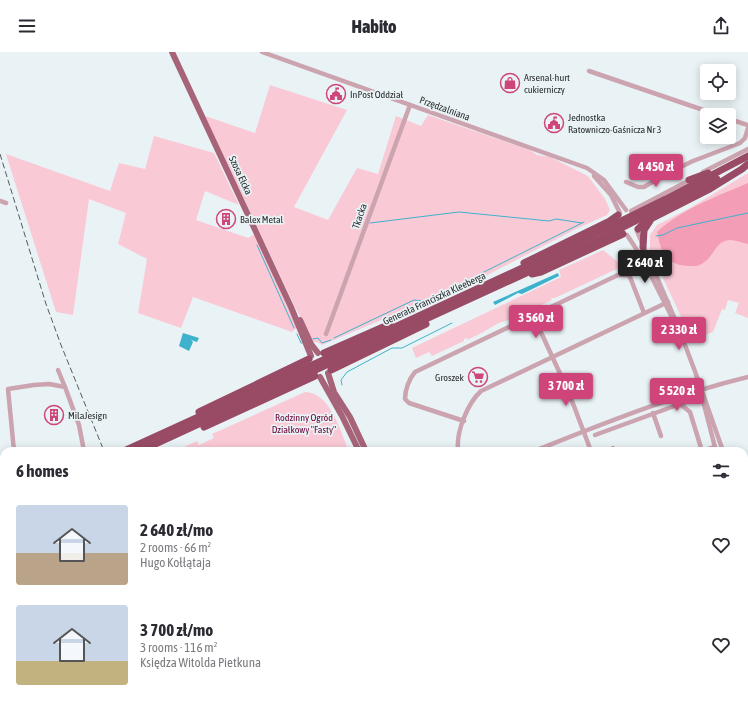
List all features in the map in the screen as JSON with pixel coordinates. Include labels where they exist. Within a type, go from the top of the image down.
[{"type":"highway","points":[[689,180],[747,160]]},
{"type":"highway","points":[[637,230],[651,219],[708,190],[742,169],[747,160]]},
{"type":"highway","name":"Generała Franciszka Kleeberga","points":[[147,447],[179,430],[276,385],[514,279],[666,203],[747,160]]},
{"type":"highway","points":[[490,283],[534,257],[608,222],[619,214]]},
{"type":"highway","points":[[643,247],[644,230],[651,219]]},
{"type":"highway","points":[[514,279],[541,272],[625,234]]},
{"type":"highway","name":"Generała Franciszka Kleeberga","points":[[355,349],[490,283],[593,239]]},
{"type":"highway","points":[[321,353],[407,316],[445,304]]},
{"type":"highway","points":[[329,371],[417,329],[455,306]]},
{"type":"highway","points":[[179,430],[202,410],[310,357]]},
{"type":"highway","points":[[179,430],[193,431],[214,423],[317,376]]},
{"type":"highway","name":"Generała Franciszka Kleeberga","points":[[134,447],[179,430]]},
{"type":"main road","name":"Szosa Ełcka","points":[[172,52],[291,307],[311,344],[321,353]]},
{"type":"main road","name":"Szosa Ełcka","points":[[303,329],[310,357]]},
{"type":"main road","points":[[358,447],[350,424],[334,392],[329,371],[331,362],[321,353],[310,357],[307,367],[317,376],[350,424],[364,447]]},
{"type":"main road","points":[[317,376],[329,371]]},
{"type":"street","name":"Przędzalniana","points":[[262,52],[591,170],[604,180],[629,211]]},
{"type":"street","points":[[589,71],[700,109]]},
{"type":"street","name":"Tkacka","points":[[326,334],[410,105]]},
{"type":"street","points":[[736,121],[748,125]]},
{"type":"street","points":[[626,182],[638,187],[644,187],[664,174],[703,156],[736,144],[744,138],[748,128]]},
{"type":"street","points":[[722,447],[696,374],[666,303],[636,247],[625,234],[618,230],[615,224],[619,214],[629,211],[748,149]]},
{"type":"street","name":"Przędzalniana","points":[[576,165],[590,173],[602,184],[612,196],[619,214]]},
{"type":"street","points":[[0,201],[6,203]]},
{"type":"street","points":[[629,211],[636,214],[639,220],[637,230],[666,303]]},
{"type":"street","points":[[625,234],[637,230]]},
{"type":"street","points":[[464,421],[409,403],[405,399],[405,394],[411,377],[422,368],[623,274],[630,277],[644,313]]},
{"type":"street","points":[[458,447],[458,438],[470,403],[481,391],[666,303]]},
{"type":"street","points":[[533,315],[553,357],[590,447]]},
{"type":"street","points":[[58,370],[79,425],[83,447]]},
{"type":"street","points":[[550,447],[631,413],[677,397],[748,377]]},
{"type":"street","points":[[14,447],[8,389],[34,385],[58,385],[65,387]]},
{"type":"street","points":[[701,390],[715,447]]},
{"type":"street","points":[[677,397],[680,404],[690,412],[701,447]]},
{"type":"street","points":[[595,435],[689,401]]},
{"type":"street","points":[[631,413],[634,420]]},
{"type":"street","points":[[653,413],[661,436]]},
{"type":"green space","points":[[270,85],[347,110],[294,207],[328,220],[357,168],[378,174],[396,116],[421,126],[428,115],[530,150],[537,155],[550,157],[588,176],[605,199],[610,210],[607,215],[576,229],[447,296],[398,313],[322,345],[317,342],[313,342],[205,116],[255,133]]},
{"type":"green space","points":[[154,136],[214,153],[239,205],[205,191],[196,220],[248,238],[255,234],[297,327],[292,332],[193,297],[181,328],[138,313],[147,259],[118,244],[126,213],[89,199],[73,315],[56,312],[6,154],[110,191],[119,163],[145,169]]},
{"type":"green space","points":[[748,173],[748,318],[735,313],[739,303],[728,300],[725,310],[722,309],[713,332],[692,340],[649,248],[650,235],[657,225],[690,208]]},
{"type":"green space","points":[[603,250],[623,266],[555,298],[551,298],[552,300],[516,317],[512,316],[513,318],[511,319],[499,323],[467,340],[467,338],[464,339],[464,341],[432,356],[429,352],[416,358],[412,348],[561,277],[559,270]]},
{"type":"green space","name":"Rodzinny Ogród Działkowy \"Fasty\"","points":[[305,392],[314,394],[322,399],[328,406],[338,424],[347,447],[184,447],[197,441],[199,445],[214,438],[212,434]]},
{"type":"shaded area","points":[[748,183],[748,244],[732,240],[725,241],[718,246],[706,261],[696,266],[674,263],[666,256],[660,246],[657,232],[677,216],[712,198]]},
{"type":"water","points":[[558,273],[559,276],[522,294],[518,293],[495,305],[493,302]]},
{"type":"water","points":[[183,333],[199,338],[197,342],[191,340],[193,342],[189,351],[179,346]]},
{"type":"waterway","points":[[370,223],[459,212],[549,221],[556,219],[582,223]]},
{"type":"waterway","points":[[656,236],[663,235],[677,228],[748,213]]},
{"type":"waterway","points":[[334,338],[414,300],[422,301],[432,298],[584,222]]},
{"type":"waterway","points":[[257,245],[294,328]]},
{"type":"waterway","points":[[342,385],[341,380],[347,372],[392,348],[402,348],[452,323]]},
{"type":"waterway","points":[[297,334],[302,343]]},
{"type":"waterway","points":[[313,339],[318,338],[322,343],[331,340]]},
{"type":"railway","points":[[0,154],[46,304],[102,447]]},
{"type":"place","name":"Arsenal-hurt cukierniczy","points":[[510,83]]},
{"type":"place","name":"InPost Oddział","points":[[336,94]]},
{"type":"place","name":"Jednostka Ratowniczo-Gaśnicza Nr 3","points":[[554,123]]},
{"type":"place","name":"Balex Metal","points":[[226,219]]},
{"type":"place","name":"Groszek","points":[[478,377]]},
{"type":"place","name":"MilaJesign","points":[[54,415]]}]
